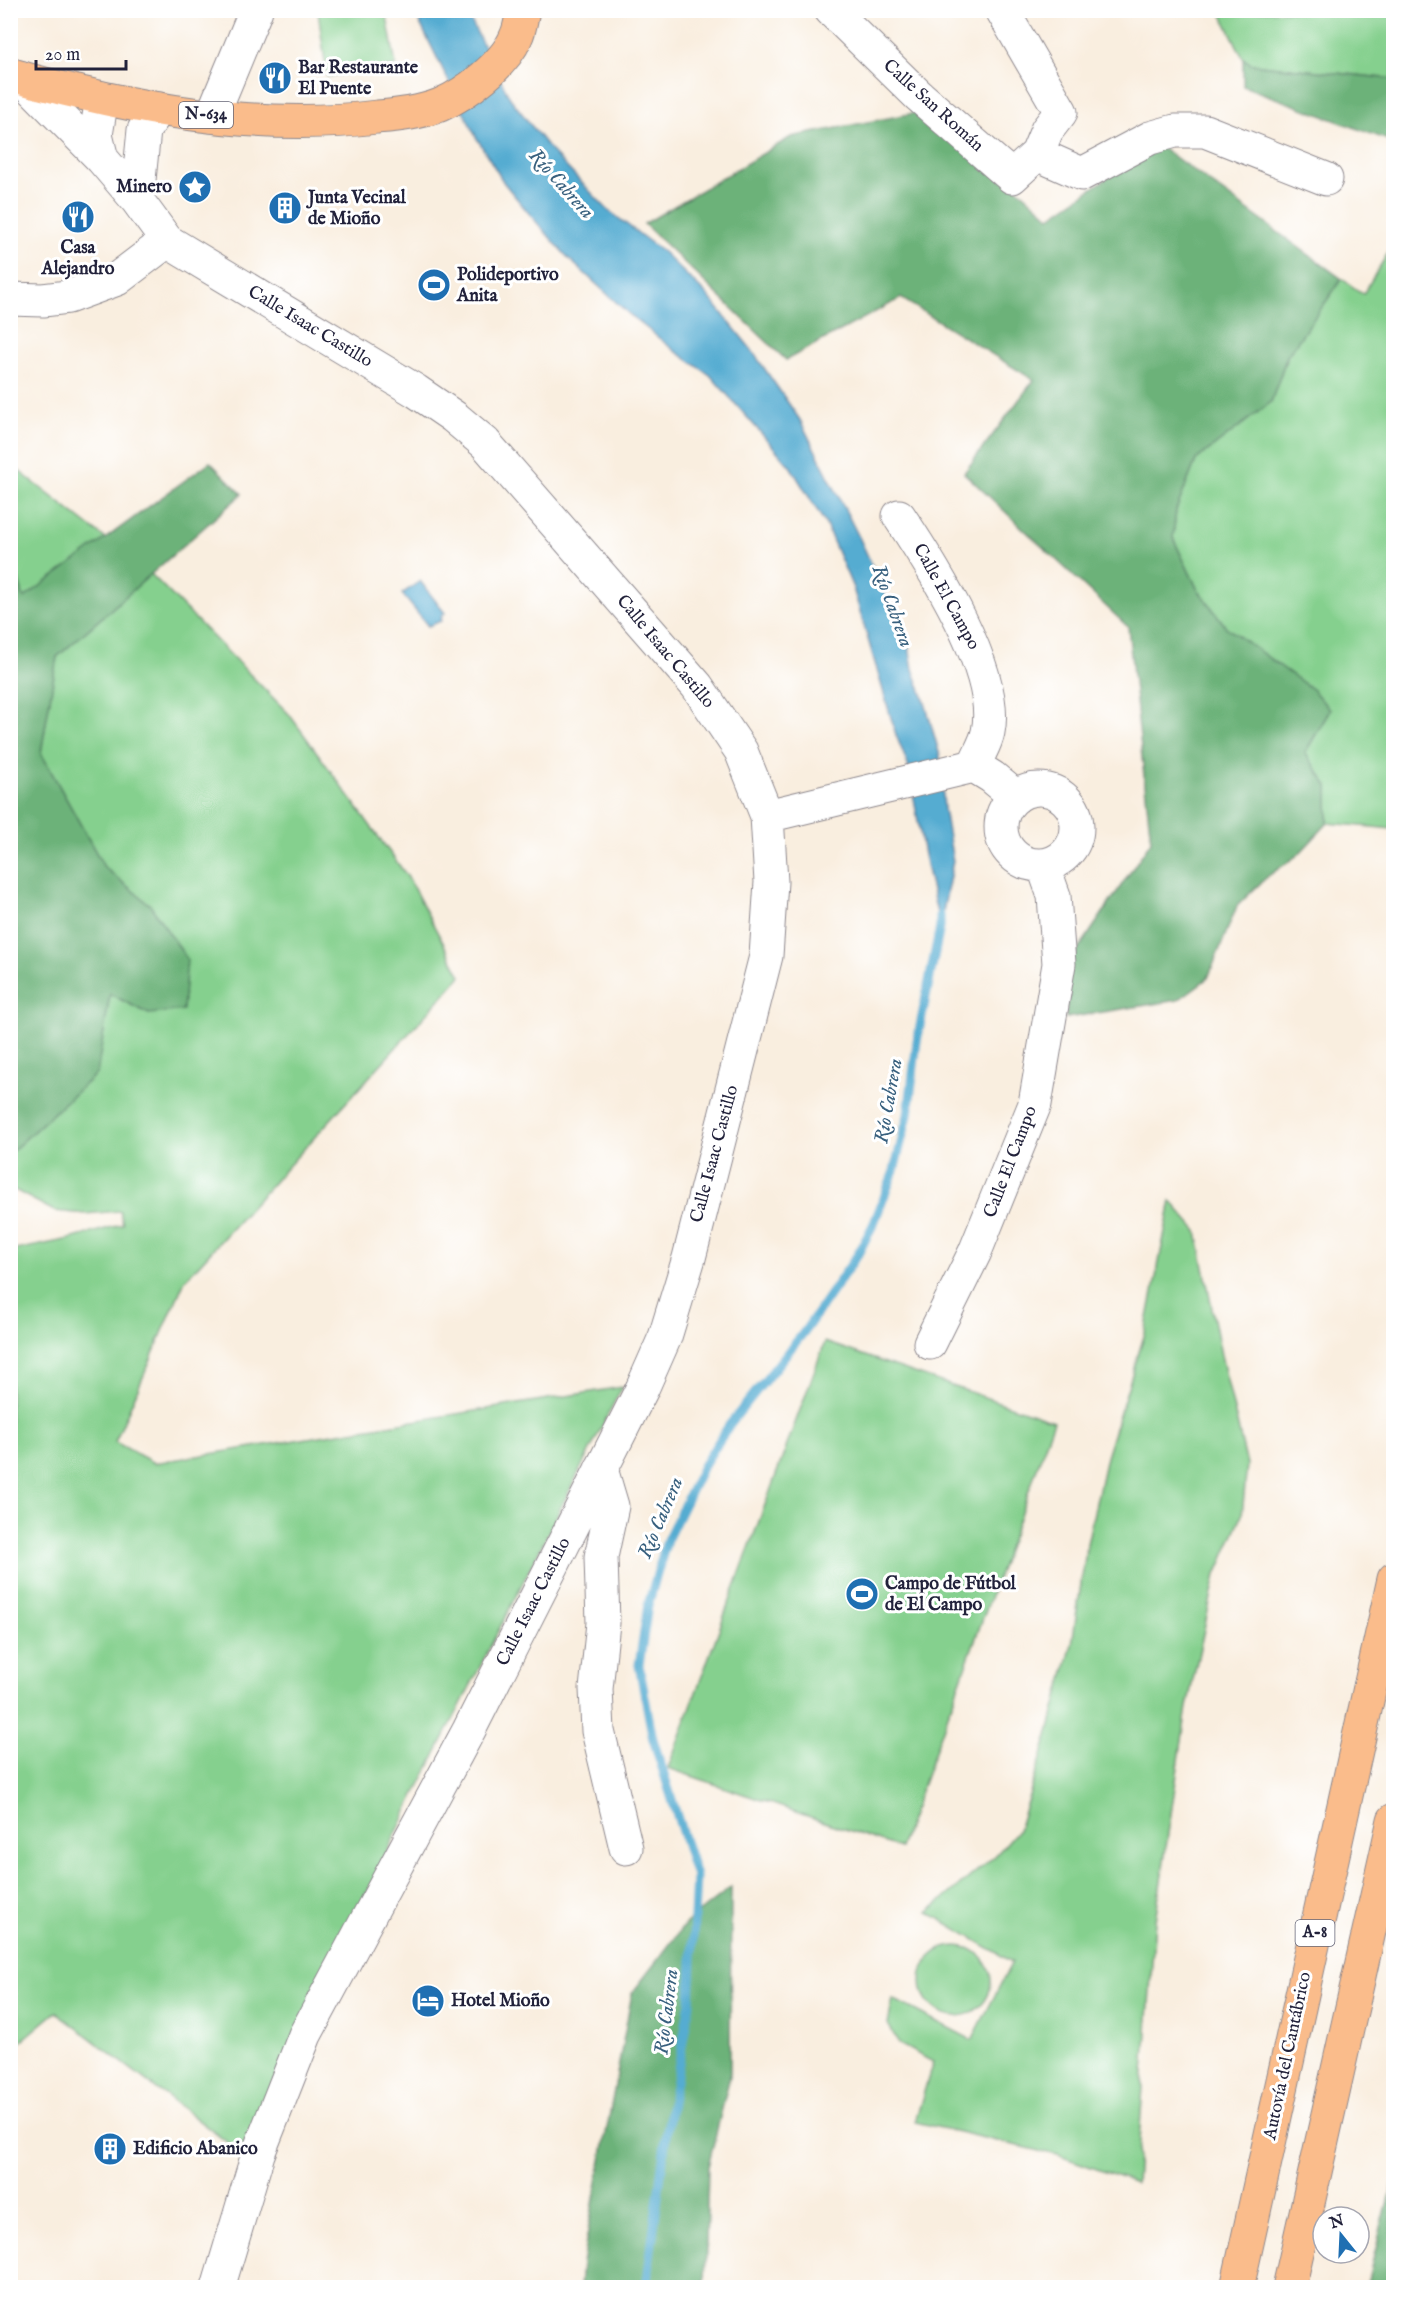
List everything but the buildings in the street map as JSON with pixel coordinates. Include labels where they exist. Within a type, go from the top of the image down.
[{"type":"highway","name":"N-634","points":[[16,76],[102,98],[159,109],[269,122],[345,121],[405,114],[439,105],[470,89],[496,66],[520,24]]},
{"type":"highway","name":"Autovía del Cantábrico","points":[[1237,2288],[1394,1579]]},
{"type":"highway","points":[[1289,2288],[1394,1820]]},
{"type":"street","points":[[212,116],[256,10]]},
{"type":"street","name":"Calle San Román","points":[[831,10],[918,95],[1012,177],[1038,154],[1047,130],[1061,112],[1002,10]]},
{"type":"street","points":[[16,76],[102,159],[137,200]]},
{"type":"street","points":[[102,98],[96,135],[102,159]]},
{"type":"street","points":[[137,200],[144,130],[159,109]]},
{"type":"street","points":[[1038,154],[1082,174],[1150,138],[1175,131],[1205,131],[1326,179]]},
{"type":"street","name":"Calle Isaac Castillo","points":[[137,200],[167,241],[416,391],[454,417],[485,443],[697,686],[741,751],[767,816],[771,882],[766,956],[688,1258],[665,1337],[642,1389],[469,1730],[305,2035],[258,2154],[218,2288]]},
{"type":"street","points":[[10,299],[43,300],[68,297],[117,279],[167,241]]},
{"type":"street","name":"Calle El Campo","points":[[899,516],[930,562],[978,657],[989,702],[987,777],[1004,812],[1000,825],[1002,838],[1008,850],[1018,858],[1030,864],[1043,865],[1054,896],[1059,964],[1035,1104],[975,1252],[930,1343]]},
{"type":"street","points":[[767,816],[843,797],[987,777],[1021,793],[1034,788],[1047,789],[1059,794],[1074,812],[1077,835],[1072,846],[1055,862],[1043,865]]},
{"type":"street","points":[[601,1469],[612,1506],[601,1557],[603,1623],[596,1689],[597,1720],[626,1848]]},
{"type":"green space","points":[[318,11],[386,11],[396,66],[327,77]]},
{"type":"green space","points":[[1220,11],[1393,11],[1393,79],[1251,64],[1243,58]]},
{"type":"green space","points":[[1243,58],[1251,64],[1393,79],[1393,142],[1243,86]]},
{"type":"green space","points":[[929,110],[1050,217],[1157,144],[1342,279],[1287,356],[1271,402],[1196,460],[1176,510],[1173,538],[1197,588],[1226,627],[1313,690],[1330,710],[1305,753],[1328,786],[1328,823],[1298,855],[1267,877],[1237,906],[1208,978],[1178,1000],[1066,1018],[1068,965],[1151,841],[1128,627],[964,473],[1034,380],[901,298],[786,360],[644,224],[791,137]]},
{"type":"green space","points":[[1393,245],[1393,829],[1328,823],[1328,786],[1305,753],[1330,710],[1313,690],[1226,627],[1197,588],[1173,538],[1176,510],[1196,460],[1271,402],[1287,356],[1342,279],[1363,294]]},
{"type":"green space","points":[[210,462],[242,494],[57,657],[41,753],[104,867],[150,905],[187,959],[183,1010],[149,1014],[110,994],[97,1073],[11,1152],[11,556],[24,598]]},
{"type":"green space","points":[[10,464],[106,539],[24,598],[11,556]]},
{"type":"green space","points":[[151,574],[289,714],[407,876],[461,976],[185,1280],[115,1442],[154,1463],[622,1387],[418,1789],[240,2152],[56,2012],[11,2050],[10,1251],[70,1239],[123,1224],[120,1211],[85,1214],[54,1211],[11,1188],[11,1152],[97,1073],[110,994],[149,1014],[150,905],[104,867],[41,753],[57,657]]},
{"type":"green space","points":[[1171,1201],[1197,1231],[1221,1355],[1247,1465],[1242,1515],[1216,1575],[1187,1707],[1155,1921],[1136,2183],[1057,2155],[915,2122],[933,2062],[899,2044],[888,2024],[893,1999],[972,2040],[1012,1962],[928,1912],[996,1855],[1018,1830],[1048,1736],[1072,1644],[1087,1544],[1106,1457],[1145,1333]]},
{"type":"green space","name":"Campo de Fútbol de El Campo","points":[[825,1342],[1054,1421],[900,1848],[668,1768]]},
{"type":"green space","points":[[731,1887],[730,2076],[708,2167],[705,2287],[580,2287],[582,2263],[632,1993],[686,1923]]},
{"type":"green space","points":[[963,1946],[976,1952],[985,1961],[989,1967],[991,1981],[989,1995],[981,2006],[970,2014],[949,2016],[931,2006],[923,1995],[921,1974],[931,1956],[942,1948]]},
{"type":"green space","points":[[1393,2181],[1393,2287],[1366,2287]]},
{"type":"water","points":[[414,11],[466,11],[510,98],[551,151],[608,210],[663,252],[709,297],[751,349],[800,420],[860,539],[909,646],[913,669],[940,756],[944,809],[953,861],[940,927],[908,765],[896,735],[853,588],[825,523],[790,466],[710,375],[675,351],[629,314],[569,259],[504,183],[476,137]]},
{"type":"water","points":[[420,581],[445,613],[441,621],[428,626],[402,594]]},
{"type":"waterway","name":"Río Cabrera","points":[[646,2288],[666,2136],[690,2002],[696,1876],[653,1739],[639,1665],[648,1605],[667,1540],[703,1466],[730,1424],[804,1332],[858,1254],[874,1223],[894,1171],[908,1115],[917,1041],[940,927],[940,915]]},
{"type":"place","name":"Bar Restaurante El Puente","points":[[275,78]]},
{"type":"place","name":"Minero","points":[[195,187]]},
{"type":"place","name":"Junta Vecinal de Mioño","points":[[285,208]]},
{"type":"place","name":"Casa Alejandro","points":[[78,217]]},
{"type":"place","name":"Polideportivo Anita","points":[[434,285]]},
{"type":"place","name":"Campo de Fútbol de El Campo","points":[[862,1594]]},
{"type":"place","name":"Hotel Mioño","points":[[428,2001]]},
{"type":"place","name":"Edificio Abanico","points":[[110,2149]]}]
